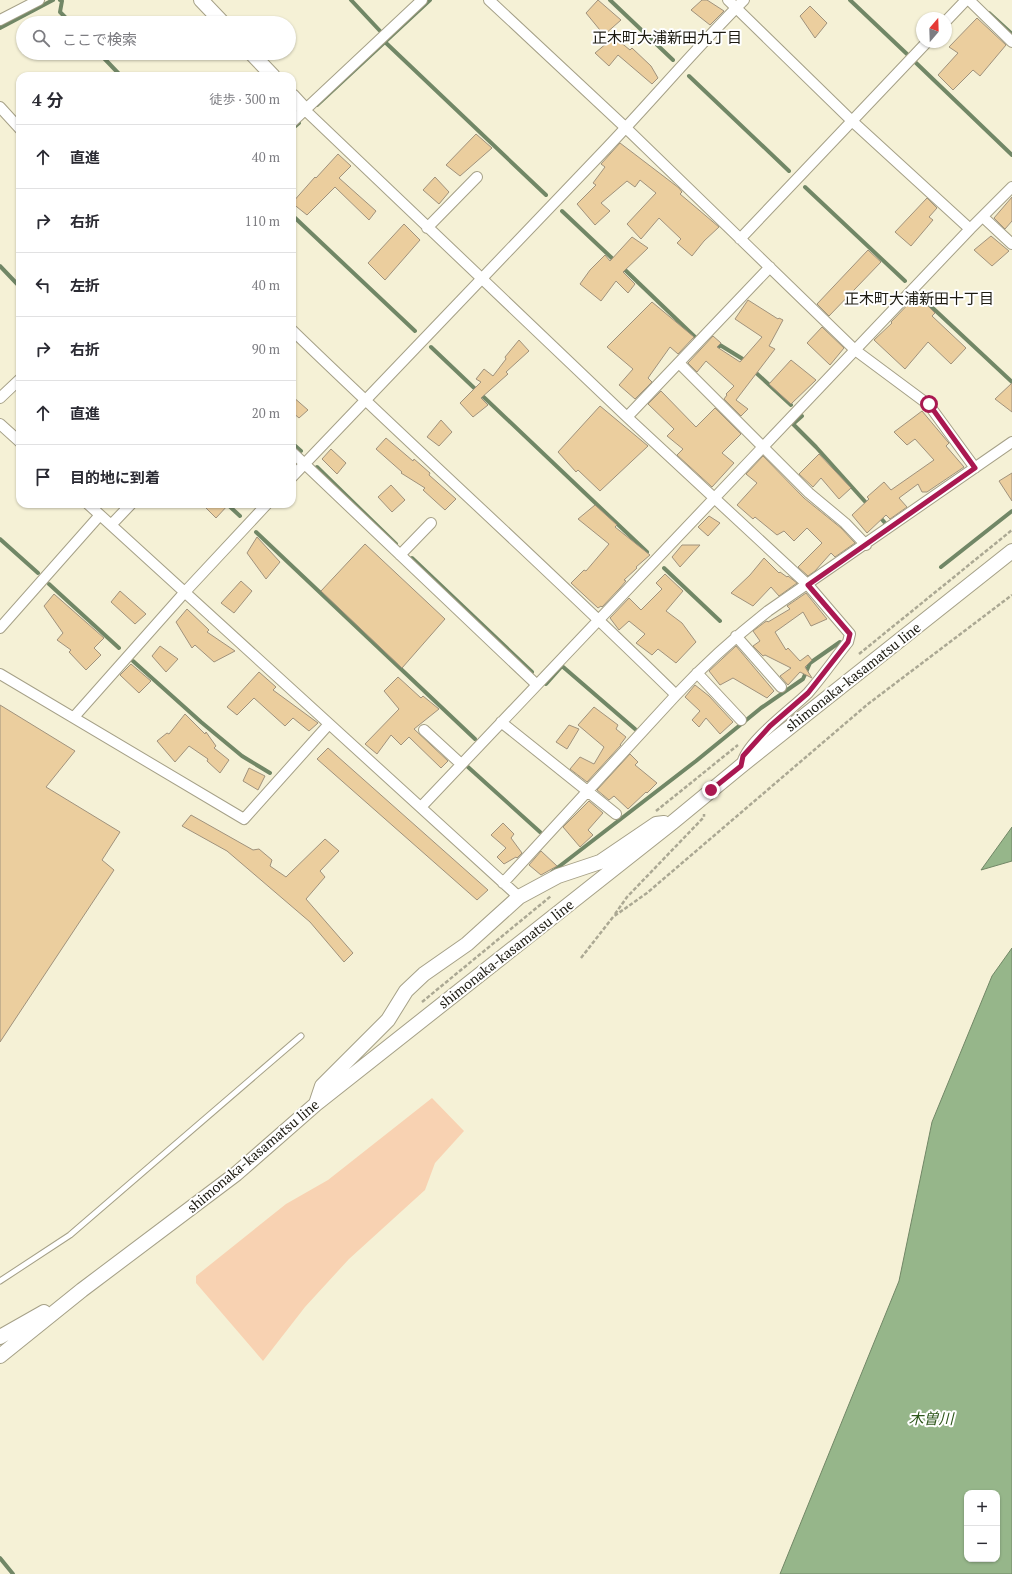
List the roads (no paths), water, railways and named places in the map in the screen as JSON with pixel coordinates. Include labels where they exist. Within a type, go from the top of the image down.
[{"type":"main road","points":[[201,0],[216,16]]},
{"type":"main road","points":[[258,60],[269,72]]},
{"type":"main road","points":[[296,100],[305,110]]},
{"type":"main road","name":"shimonaka-kasamatsu line","points":[[0,1356],[82,1290],[236,1174],[316,1104],[673,822],[1012,550]]},
{"type":"main road","points":[[316,1104],[322,1086],[388,1020],[406,991],[424,974],[467,944],[519,897],[558,876],[600,862],[656,824],[673,822]]},
{"type":"main road","points":[[0,1337],[82,1290]]},
{"type":"street","points":[[0,20],[39,0]]},
{"type":"street","points":[[296,118],[422,0]]},
{"type":"street","points":[[489,0],[626,128],[855,350],[929,404],[975,468]]},
{"type":"street","points":[[728,0],[852,121],[970,229]]},
{"type":"street","points":[[296,473],[364,400],[482,280],[626,128],[744,0]]},
{"type":"street","points":[[952,15],[966,0]]},
{"type":"street","points":[[969,0],[1012,42]]},
{"type":"street","points":[[740,239],[921,48]]},
{"type":"street","points":[[0,107],[16,124]]},
{"type":"street","points":[[305,110],[427,228],[627,417],[808,585],[850,634],[848,642],[808,693],[770,726],[743,756],[741,766]]},
{"type":"street","points":[[427,228],[477,177]]},
{"type":"street","points":[[420,807],[970,229],[1012,187]]},
{"type":"street","points":[[983,217],[1012,244]]},
{"type":"street","points":[[627,417],[770,267]]},
{"type":"street","points":[[296,334],[364,400],[599,619],[676,695]]},
{"type":"street","points":[[678,363],[764,446],[809,493],[845,523],[866,544]]},
{"type":"street","points":[[0,398],[16,383]]},
{"type":"street","points":[[0,424],[16,438]]},
{"type":"street","points":[[503,883],[676,695],[736,636],[768,611],[808,585],[1012,442]]},
{"type":"street","points":[[296,456],[536,684]]},
{"type":"street","points":[[92,508],[519,897]]},
{"type":"street","points":[[111,525],[127,508]]},
{"type":"street","points":[[74,718],[184,593],[263,508]]},
{"type":"street","points":[[0,628],[100,515]]},
{"type":"street","points":[[400,555],[431,523]]},
{"type":"street","points":[[736,636],[781,687]]},
{"type":"street","points":[[697,673],[741,720]]},
{"type":"street","points":[[0,674],[244,819],[329,724]]},
{"type":"street","points":[[501,722],[616,814]]},
{"type":"street","points":[[424,730],[461,764]]},
{"type":"lane","points":[[0,1281],[70,1235],[302,1036]]},
{"type":"water","points":[[1012,827],[1012,861],[981,870]]},
{"type":"water","name":"木曽川","points":[[1012,948],[1012,1574],[780,1574],[899,1281],[932,1122],[992,976]]},
{"type":"waterway","points":[[23,16],[53,0]]},
{"type":"waterway","points":[[60,0],[62,1],[60,12],[64,16]]},
{"type":"waterway","points":[[351,0],[381,32]]},
{"type":"waterway","points":[[317,105],[430,0]]},
{"type":"waterway","points":[[610,0],[673,60]]},
{"type":"waterway","points":[[850,0],[908,55]]},
{"type":"waterway","points":[[989,13],[1012,34]]},
{"type":"waterway","points":[[0,28],[16,20]]},
{"type":"waterway","points":[[385,42],[546,195]]},
{"type":"waterway","points":[[106,60],[117,72]]},
{"type":"waterway","points":[[913,60],[1012,155]]},
{"type":"waterway","points":[[689,76],[789,171]]},
{"type":"waterway","points":[[805,187],[905,281]]},
{"type":"waterway","points":[[562,211],[615,261]]},
{"type":"waterway","points":[[296,219],[415,331]]},
{"type":"waterway","points":[[0,266],[16,283]]},
{"type":"waterway","points":[[622,267],[695,337]]},
{"type":"waterway","points":[[921,297],[1012,382]]},
{"type":"waterway","points":[[716,351],[720,345],[746,361]]},
{"type":"waterway","points":[[431,347],[647,552]]},
{"type":"waterway","points":[[753,370],[791,405]]},
{"type":"waterway","points":[[802,416],[793,424],[816,447],[869,506]]},
{"type":"waterway","points":[[296,447],[301,451]]},
{"type":"waterway","points":[[317,467],[396,544]]},
{"type":"waterway","points":[[231,508],[240,516]]},
{"type":"waterway","points":[[941,567],[1012,511]]},
{"type":"waterway","points":[[878,515],[886,524]]},
{"type":"waterway","points":[[256,532],[475,739]]},
{"type":"waterway","points":[[0,539],[38,573]]},
{"type":"waterway","points":[[412,558],[532,672]]},
{"type":"waterway","points":[[664,568],[720,621]]},
{"type":"waterway","points":[[49,584],[119,648]]},
{"type":"waterway","points":[[552,872],[696,761],[761,708],[803,679],[810,663],[840,642]]},
{"type":"waterway","points":[[133,661],[201,722],[242,756],[270,773]]},
{"type":"waterway","points":[[546,684],[562,666],[635,729]]},
{"type":"waterway","points":[[468,767],[540,832]]},
{"type":"waterway","points":[[0,1558],[13,1574]]},
{"type":"district","name":"正木町大浦新田九丁目","points":[[667,38]]},
{"type":"district","name":"正木町大浦新田十丁目","points":[[919,299]]}]
